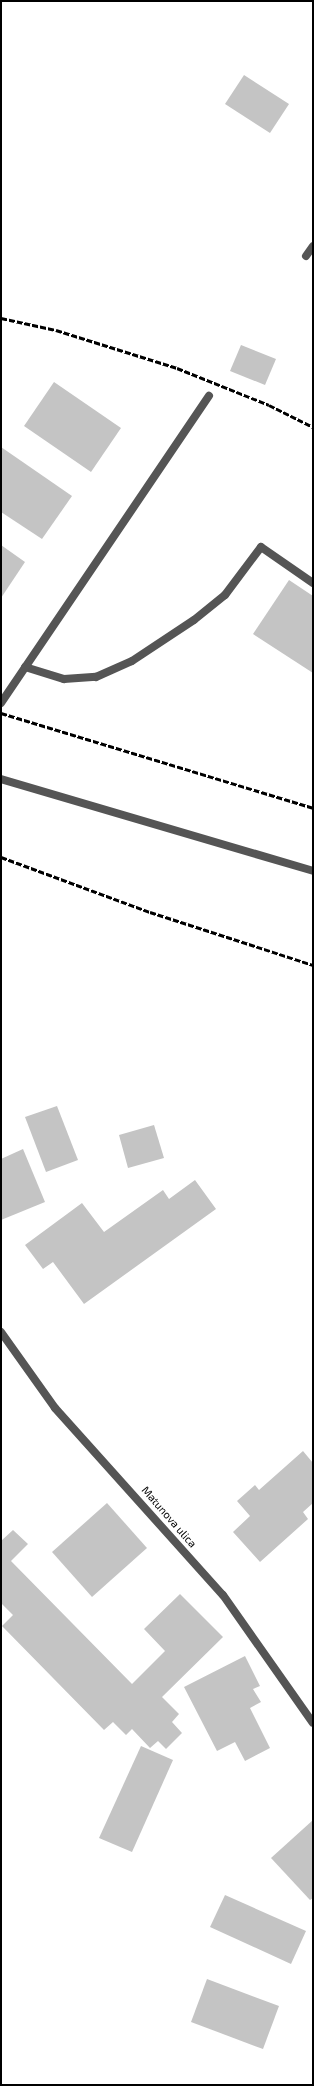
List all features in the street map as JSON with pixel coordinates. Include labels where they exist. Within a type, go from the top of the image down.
[{"type":"street","points":[[306,256],[313,246]]},
{"type":"street","points":[[1,703],[209,396]]},
{"type":"street","points":[[25,667],[70,678],[96,677],[132,661],[194,620],[225,595],[261,547],[313,583]]},
{"type":"street","points":[[1,779],[313,871]]},
{"type":"street","name":"Matunova ulica","points":[[1,1332],[55,1408],[223,1595],[313,1723]]},
{"type":"building","points":[[244,75],[289,104],[270,133],[225,104]]},
{"type":"building","points":[[241,345],[276,359],[265,385],[230,371]]},
{"type":"building","points":[[54,382],[121,428],[91,472],[24,426]]},
{"type":"building","points":[[1,447],[72,496],[42,539],[1,512]]},
{"type":"building","points":[[1,545],[25,562],[1,598]]},
{"type":"building","points":[[289,580],[313,596],[313,673],[253,634]]},
{"type":"building","points":[[57,1106],[78,1160],[46,1172],[25,1117]]},
{"type":"building","points":[[154,1125],[164,1158],[128,1168],[119,1135]]},
{"type":"building","points":[[23,1149],[45,1202],[1,1220],[1,1159]]},
{"type":"building","points":[[195,1180],[216,1209],[84,1304],[53,1262],[43,1269],[25,1245],[82,1203],[104,1232],[163,1190],[169,1199]]},
{"type":"building","points":[[303,1451],[313,1463],[313,1503],[303,1512],[308,1519],[260,1562],[233,1532],[250,1516],[237,1501],[255,1485],[259,1490]]},
{"type":"building","points":[[107,1503],[147,1548],[92,1597],[52,1552]]},
{"type":"building","points":[[13,1530],[28,1544],[11,1561],[132,1684],[165,1651],[144,1629],[180,1594],[223,1637],[162,1697],[179,1714],[172,1722],[182,1733],[166,1749],[158,1741],[150,1748],[132,1729],[126,1735],[113,1722],[104,1730],[2,1626],[13,1615],[1,1603],[1,1541]]},
{"type":"building","points":[[245,1656],[260,1686],[253,1689],[261,1702],[250,1708],[270,1748],[245,1761],[235,1742],[217,1751],[184,1687]]},
{"type":"building","points":[[141,1746],[173,1760],[132,1852],[99,1838]]},
{"type":"building","points":[[313,1820],[313,1898],[310,1900],[271,1858]]},
{"type":"building","points":[[225,1895],[306,1931],[291,1964],[210,1927]]},
{"type":"building","points":[[207,1979],[279,2006],[263,2049],[191,2022]]},
{"type":"railway","points":[[1,318],[56,330],[177,368],[269,405],[313,427]]},
{"type":"railway","points":[[1,713],[313,808]]},
{"type":"railway","points":[[1,857],[150,912],[313,965]]}]
